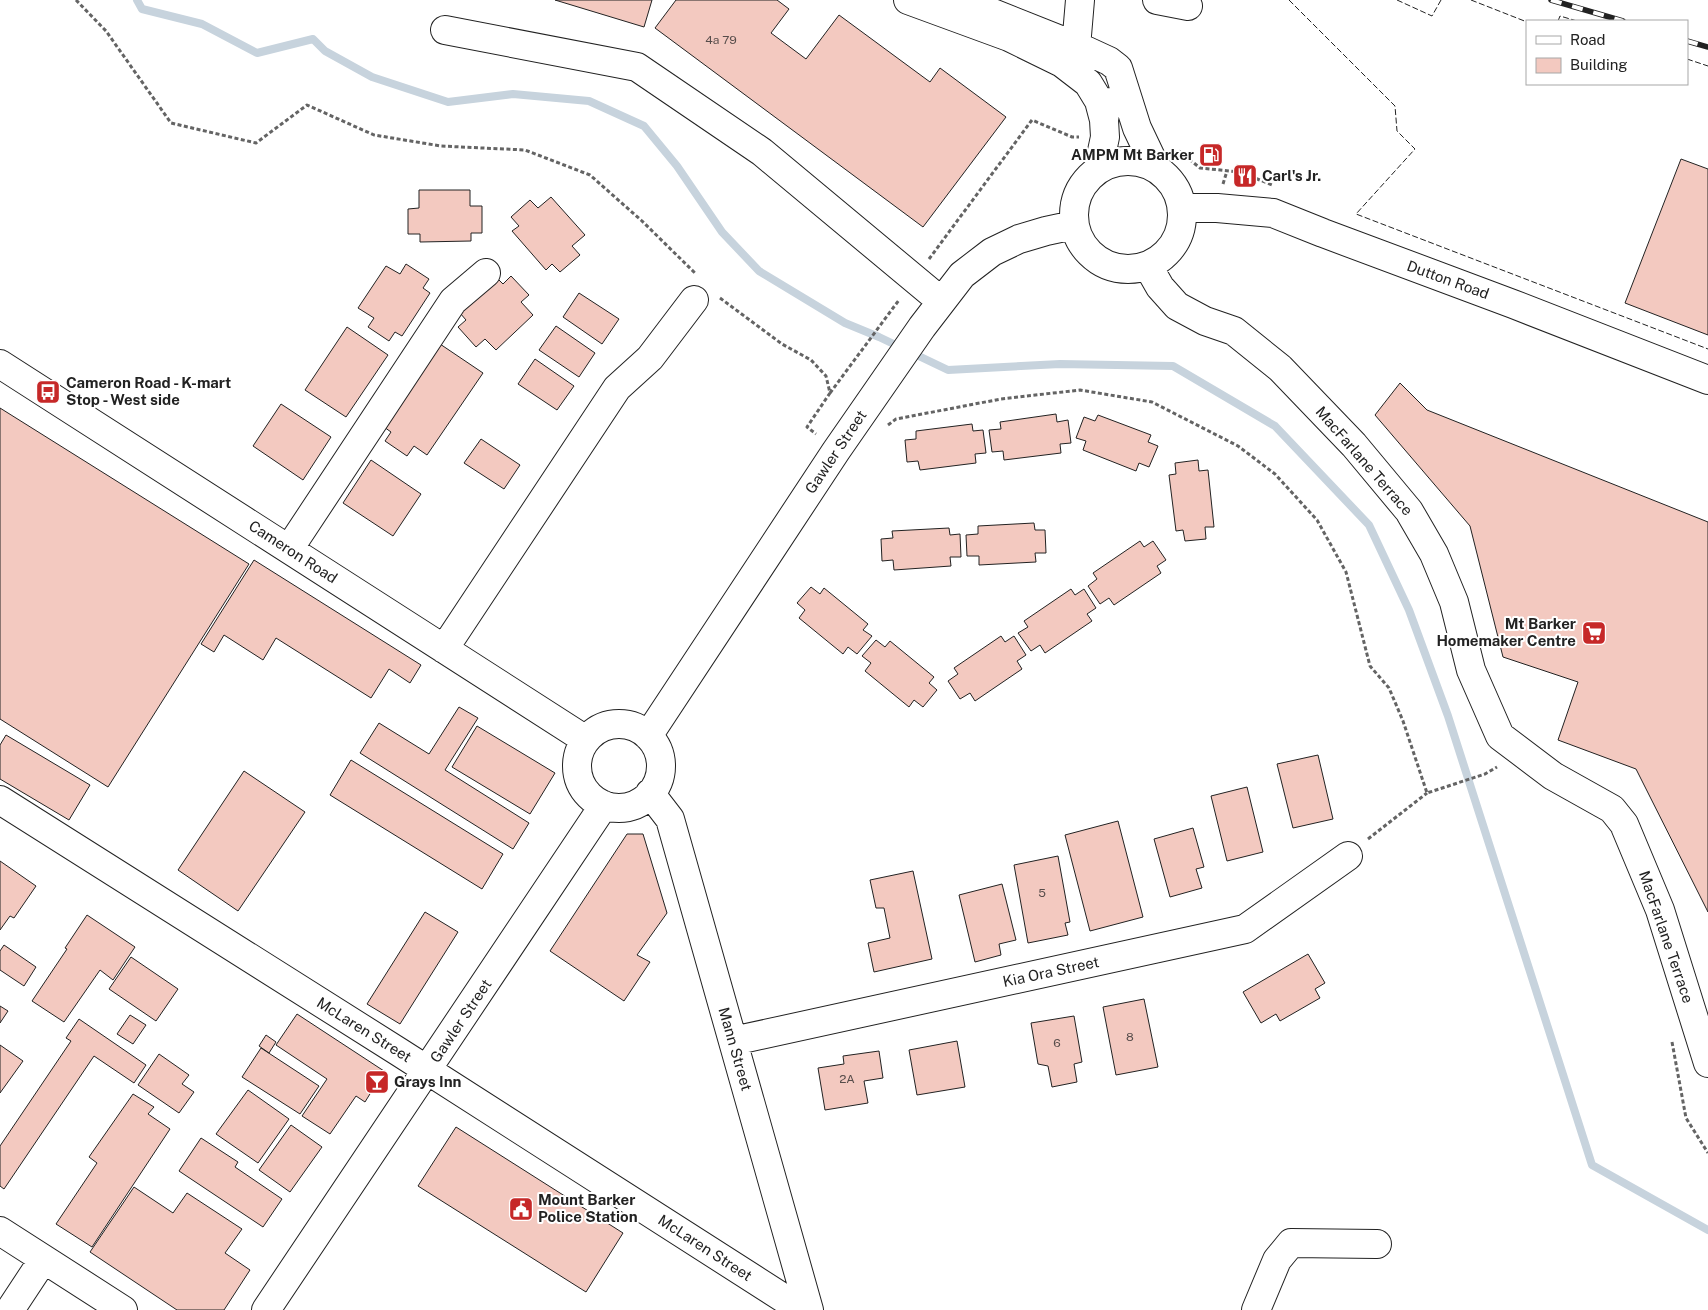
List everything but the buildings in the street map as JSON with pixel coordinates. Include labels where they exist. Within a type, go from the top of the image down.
[{"type":"street","points":[[908,0],[1009,37],[1062,63],[1088,83],[1099,101],[1104,120],[1105,137],[1098,170]]},
{"type":"street","points":[[960,0],[1109,61],[1118,68],[1137,128],[1156,168]]},
{"type":"street","points":[[1080,0],[1076,47],[1086,63],[1104,80],[1108,105],[1104,120]]},
{"type":"street","points":[[1157,0],[1188,6]]},
{"type":"street","points":[[444,30],[637,67],[762,152],[941,302]]},
{"type":"street","points":[[1122,161],[1140,162],[1156,168],[1169,178],[1178,192],[1182,208],[1181,228],[1175,243],[1165,255],[1148,266],[1132,270],[1116,268],[1101,263],[1088,253],[1079,240],[1074,225],[1073,212],[1075,200],[1080,188],[1098,170],[1105,165],[1122,161]]},
{"type":"street","name":"Dutton Road","points":[[1182,208],[1217,208],[1273,213],[1323,234],[1513,304],[1708,380]]},
{"type":"street","name":"Gawler Street","points":[[648,736],[836,451],[922,327],[962,275],[992,252],[1046,231],[1074,225]]},
{"type":"street","name":"MacFarlane Terrace","points":[[1148,266],[1160,287],[1176,306],[1205,321],[1234,331],[1280,368],[1354,445],[1409,511],[1434,554],[1454,602],[1471,670],[1500,736],[1553,776],[1612,809],[1624,824],[1660,910],[1708,1063]]},
{"type":"street","points":[[289,549],[453,301],[486,273]]},
{"type":"street","points":[[444,649],[617,388],[650,358],[702,289]]},
{"type":"street","name":"Cameron Road","points":[[0,364],[586,740]]},
{"type":"street","points":[[625,724],[636,728],[648,736],[657,748],[660,762],[660,773],[655,787],[646,798],[633,805],[618,808],[604,805],[587,794],[579,781],[576,767],[579,752],[586,740],[597,730],[610,725],[625,724]]},
{"type":"street","name":"Mann Street","points":[[650,793],[670,819],[809,1310]]},
{"type":"street","name":"McLaren Street","points":[[0,800],[428,1070],[802,1310]]},
{"type":"street","name":"Gawler Street","points":[[266,1310],[604,805]]},
{"type":"street","name":"Kia Ora Street","points":[[733,1041],[1245,929],[1348,856]]},
{"type":"street","points":[[0,1231],[122,1310]]},
{"type":"street","points":[[1256,1310],[1277,1260],[1291,1244],[1377,1244]]},
{"type":"street","points":[[10,1310],[43,1260]]},
{"type":"path","points":[[76,0],[106,31],[171,123],[256,143],[307,105],[374,135],[441,146],[524,150],[590,174],[642,221],[702,289],[720,298],[782,344],[811,360],[826,376],[830,394]]},
{"type":"path","points":[[836,451],[807,427],[884,321]]},
{"type":"path","points":[[885,427],[896,420],[1001,398],[1080,390],[1152,402],[1238,446],[1275,474],[1316,520],[1346,572],[1370,666],[1389,688],[1403,722],[1426,793]]},
{"type":"path","points":[[1348,856],[1426,793],[1485,774],[1501,765]]},
{"type":"path","points":[[1672,1042],[1686,1118],[1708,1154]]},
{"type":"waterway","points":[[137,0],[142,9],[202,24],[257,53],[313,39],[325,51],[372,77],[448,102],[513,94],[589,101],[644,126],[677,166],[722,232],[759,271],[845,323],[948,370],[1060,364],[1173,366],[1275,426],[1369,525],[1409,610],[1448,716],[1592,1165],[1708,1230]]},
{"type":"railway","points":[[1551,0],[1620,20]]},
{"type":"railway","points":[[1688,41],[1708,47]]},
{"type":"fence","points":[[1289,0],[1395,106],[1397,131],[1415,149],[1356,214],[1708,349]]},
{"type":"fence","points":[[1397,0],[1432,16],[1441,0]]},
{"type":"fence","points":[[1471,0],[1526,22]]},
{"type":"fence","points":[[1558,20],[1560,16],[1574,20]]},
{"type":"fence","points":[[1688,59],[1708,66]]},
{"type":"place","name":"AMPM Mt Barker","points":[[1211,155]]},
{"type":"place","name":"Carl's Jr.","points":[[1245,176]]},
{"type":"place","name":"Cameron Road - K-mart Stop - West side","points":[[48,392]]},
{"type":"place","name":"Mt Barker Homemaker Centre","points":[[1594,633]]},
{"type":"place","name":"Grays Inn","points":[[377,1082]]},
{"type":"place","name":"Mount Barker Police Station","points":[[521,1209]]}]
